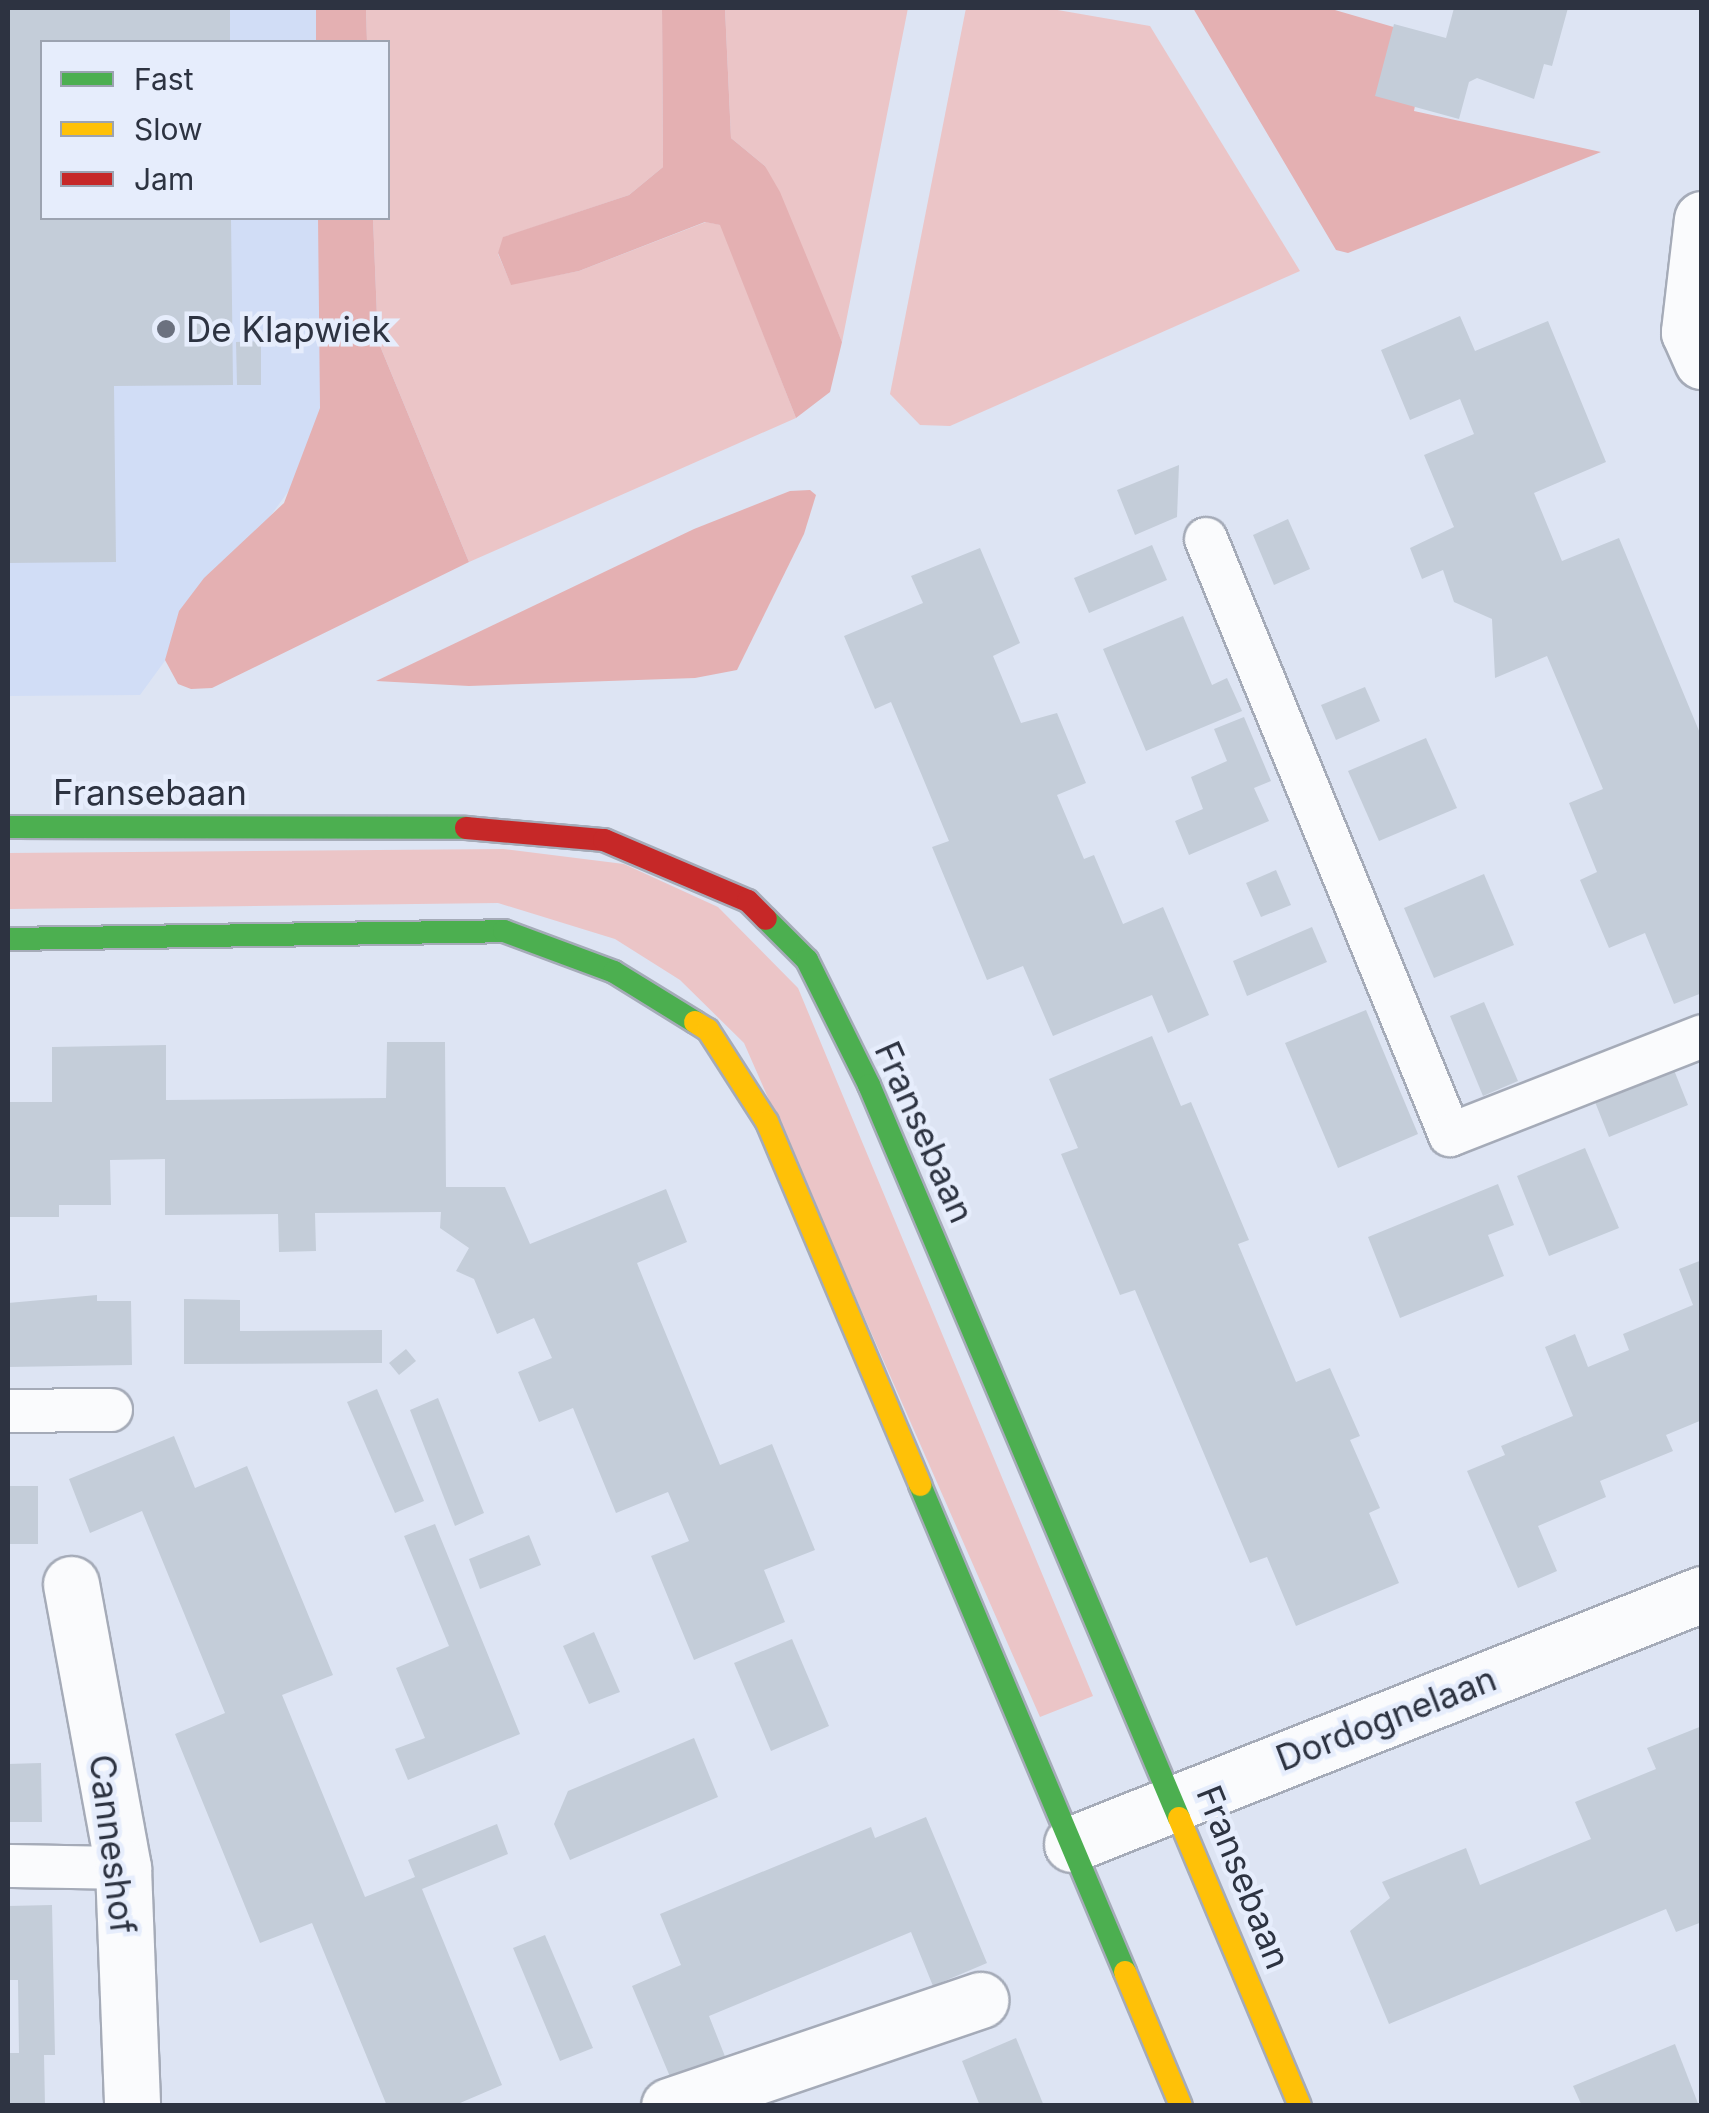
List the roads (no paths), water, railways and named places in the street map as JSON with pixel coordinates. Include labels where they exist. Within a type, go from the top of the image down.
[{"type":"street","points":[[1702,219],[1689,332],[1702,361]]},
{"type":"street","name":"Fransebaan","points":[[8,827],[518,828],[604,840],[748,900],[807,960],[868,1085],[1175,1801],[1300,2106]]},
{"type":"street","points":[[8,939],[504,932],[614,972],[708,1030],[767,1122],[1180,2106]]},
{"type":"street","name":"Canneshof","points":[[71,1584],[123,1868],[132,2106]]},
{"type":"street","name":"Dordognelaan","points":[[1072,1844],[1702,1594]]},
{"type":"street","points":[[669,2106],[980,2000]]},
{"type":"lane","points":[[1206,539],[1450,1135],[1702,1036]]},
{"type":"lane","points":[[8,1410],[112,1410]]},
{"type":"lane","points":[[8,1866],[123,1868]]},
{"type":"place","name":"De Klapwiek","points":[[166,329]]}]
